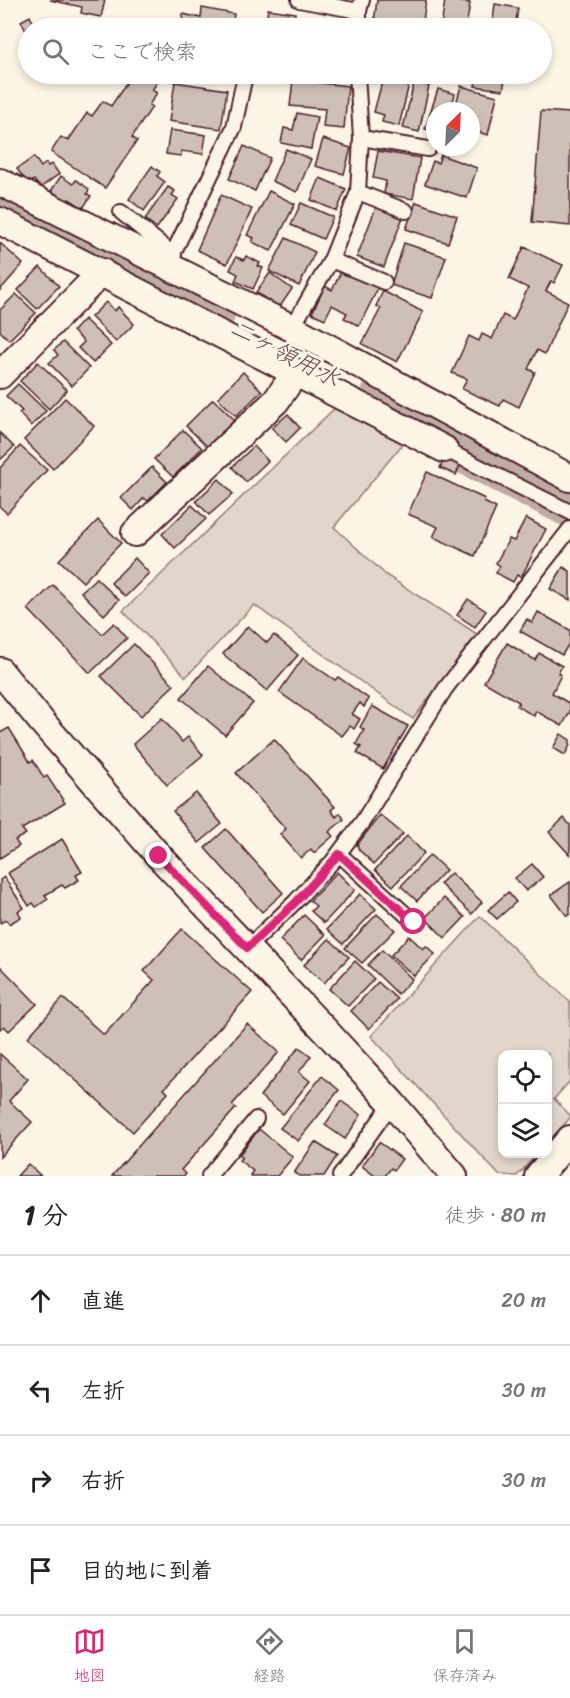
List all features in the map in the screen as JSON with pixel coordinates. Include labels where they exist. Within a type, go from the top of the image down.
[{"type":"street","points":[[0,182],[171,260],[570,478]]},
{"type":"street","points":[[0,221],[444,449]]},
{"type":"street","points":[[0,375],[102,272]]},
{"type":"street","points":[[135,533],[276,401],[296,372]]},
{"type":"street","points":[[0,671],[159,856],[392,1103],[454,1176]]},
{"type":"street","points":[[538,1176],[570,1139]]},
{"type":"lane","points":[[299,0],[361,6]]},
{"type":"lane","points":[[121,212],[171,260],[234,127],[243,84]]},
{"type":"lane","points":[[292,328],[331,260],[358,192],[361,138],[358,84]]},
{"type":"lane","points":[[361,138],[426,149]]},
{"type":"lane","points":[[358,192],[406,211]]},
{"type":"lane","points":[[331,260],[384,282]]},
{"type":"lane","points":[[444,449],[570,512]]},
{"type":"lane","points":[[247,948],[296,902],[339,854],[363,822],[445,689],[570,529]]},
{"type":"lane","points":[[339,854],[414,922]]},
{"type":"lane","points":[[340,1176],[392,1103]]},
{"type":"lane","points":[[209,1176],[256,1119]]},
{"type":"shaded area","points":[[339,404],[406,440],[334,527],[386,575],[477,634],[413,719],[254,605],[186,677],[123,611]]},
{"type":"shaded area","points":[[480,916],[570,1002],[570,1081],[554,1099],[570,1115],[570,1118],[552,1138],[552,1050],[498,1050],[498,1158],[533,1158],[517,1176],[499,1175],[371,1036]]},
{"type":"building","points":[[50,0],[105,0],[101,17],[81,13],[82,7]]},
{"type":"building","points":[[377,0],[426,0],[423,18],[375,18]]},
{"type":"building","points":[[445,0],[470,3],[468,18],[442,18]]},
{"type":"building","points":[[495,4],[518,8],[516,18],[493,18]]},
{"type":"building","points":[[202,8],[234,14],[233,18],[201,18]]},
{"type":"building","points":[[268,9],[295,13],[294,18],[267,18]]},
{"type":"building","points":[[183,14],[201,18],[182,18]]},
{"type":"building","points":[[126,84],[156,84],[152,90],[157,93],[149,105],[152,107],[132,137],[137,141],[105,188],[51,152],[61,137],[68,141],[87,113],[92,116],[103,101],[111,106]]},
{"type":"building","points":[[175,84],[227,90],[221,129],[169,121]]},
{"type":"building","points":[[293,84],[348,86],[344,129],[323,127],[325,109],[290,106]]},
{"type":"building","points":[[381,84],[409,84],[399,126],[382,122],[384,115],[374,112]]},
{"type":"building","points":[[414,84],[429,86],[419,132],[403,128]]},
{"type":"building","points":[[475,84],[504,84],[503,90],[475,86]]},
{"type":"building","points":[[461,86],[497,96],[488,135],[480,133],[480,102],[457,102]]},
{"type":"building","points":[[438,89],[455,94],[453,102],[434,102]]},
{"type":"building","points":[[541,111],[570,113],[570,226],[532,222]]},
{"type":"building","points":[[297,113],[317,117],[311,149],[281,143],[284,128],[293,130]]},
{"type":"building","points":[[170,130],[206,135],[203,154],[181,151],[181,156],[166,154]]},
{"type":"building","points":[[323,139],[351,148],[344,174],[315,166]]},
{"type":"building","points":[[244,146],[270,158],[255,191],[229,179]]},
{"type":"building","points":[[286,149],[311,159],[297,192],[272,181]]},
{"type":"building","points":[[378,151],[420,158],[413,199],[384,194],[386,181],[373,178]]},
{"type":"building","points":[[441,156],[444,156],[477,168],[467,198],[425,184],[433,161],[438,163]]},
{"type":"building","points":[[34,157],[41,167],[46,163],[48,166],[52,164],[59,174],[40,188],[34,180],[28,184],[17,169]]},
{"type":"building","points":[[152,166],[160,172],[157,176],[165,182],[144,211],[129,199]]},
{"type":"building","points":[[61,176],[73,184],[76,180],[89,189],[87,194],[91,196],[83,208],[51,191]]},
{"type":"building","points":[[320,178],[346,189],[337,211],[311,200]]},
{"type":"building","points":[[168,187],[175,191],[172,195],[178,199],[157,228],[145,219]]},
{"type":"building","points":[[269,191],[295,204],[271,251],[252,242],[254,238],[247,235]]},
{"type":"building","points":[[221,195],[252,209],[227,264],[197,250]]},
{"type":"building","points":[[416,202],[457,216],[448,243],[406,229]]},
{"type":"building","points":[[301,203],[333,217],[323,239],[291,225]]},
{"type":"building","points":[[376,207],[403,217],[384,267],[357,257]]},
{"type":"building","points":[[286,238],[315,252],[299,286],[269,271]]},
{"type":"building","points":[[0,243],[23,264],[0,290]]},
{"type":"building","points":[[404,243],[446,257],[432,298],[391,285]]},
{"type":"building","points":[[524,247],[563,265],[554,283],[551,281],[546,291],[568,302],[545,354],[537,350],[528,369],[535,372],[519,407],[503,399],[500,406],[462,389],[467,379],[452,373],[469,336],[479,341],[482,334],[492,339],[503,315],[513,320],[528,288],[509,279]]},
{"type":"building","points":[[246,256],[260,263],[258,266],[263,268],[253,289],[235,281],[238,274],[230,270],[236,257],[244,260]]},
{"type":"building","points":[[40,267],[59,286],[37,309],[18,290]]},
{"type":"building","points":[[342,270],[378,288],[359,326],[344,318],[347,313],[332,305],[325,319],[312,313],[325,286],[332,290]]},
{"type":"building","points":[[270,273],[292,289],[279,308],[256,292]]},
{"type":"building","points":[[383,291],[423,312],[397,362],[362,344],[381,308],[376,306]]},
{"type":"building","points":[[16,294],[36,313],[9,340],[0,331],[0,310]]},
{"type":"building","points":[[106,302],[115,311],[118,307],[134,324],[116,342],[91,317]]},
{"type":"building","points":[[84,319],[111,345],[93,363],[78,348],[84,342],[73,331]]},
{"type":"building","points":[[63,342],[89,368],[72,386],[49,363],[58,355],[54,350]]},
{"type":"building","points":[[38,362],[67,390],[49,409],[20,381]]},
{"type":"building","points":[[243,372],[262,391],[236,416],[218,398]]},
{"type":"building","points":[[18,384],[46,411],[31,426],[19,413],[22,411],[6,396]]},
{"type":"building","points":[[65,398],[94,426],[53,469],[24,440]]},
{"type":"building","points":[[213,399],[235,420],[208,447],[186,426]]},
{"type":"building","points":[[288,414],[300,428],[286,442],[272,428]]},
{"type":"building","points":[[183,430],[202,448],[173,477],[154,459]]},
{"type":"building","points":[[0,433],[14,447],[0,460]]},
{"type":"building","points":[[20,446],[47,470],[7,513],[0,507],[0,468]]},
{"type":"building","points":[[254,446],[268,461],[246,482],[232,467]]},
{"type":"building","points":[[445,456],[461,463],[456,475],[440,468]]},
{"type":"building","points":[[152,467],[167,482],[148,501],[144,498],[133,510],[121,498]]},
{"type":"building","points":[[427,472],[485,499],[484,502],[496,508],[475,556],[433,537],[438,527],[408,514]]},
{"type":"building","points":[[219,479],[233,494],[209,515],[196,501]]},
{"type":"building","points":[[192,505],[206,519],[175,548],[162,534]]},
{"type":"building","points":[[526,518],[546,529],[521,577],[517,575],[513,582],[496,573],[500,566],[496,563],[509,539],[514,541]]},
{"type":"building","points":[[98,520],[121,543],[83,582],[59,560]]},
{"type":"building","points":[[135,558],[149,573],[125,597],[111,583]]},
{"type":"building","points":[[563,567],[570,571],[570,600],[550,589]]},
{"type":"building","points":[[96,578],[119,600],[104,615],[81,592]]},
{"type":"building","points":[[53,585],[102,634],[114,623],[127,638],[90,673],[28,609]]},
{"type":"building","points":[[468,599],[486,611],[475,627],[457,615]]},
{"type":"building","points":[[538,612],[570,630],[570,642],[562,655],[520,631],[527,619],[532,623]]},
{"type":"building","points":[[248,626],[267,643],[274,635],[298,655],[267,691],[223,654]]},
{"type":"building","points":[[507,643],[535,660],[539,653],[562,666],[558,673],[561,675],[552,693],[570,704],[570,712],[562,726],[536,711],[534,716],[517,706],[519,702],[484,682]]},
{"type":"building","points":[[134,644],[174,685],[141,716],[101,676]]},
{"type":"building","points":[[303,658],[335,680],[338,677],[369,699],[364,707],[360,703],[352,714],[360,719],[354,729],[350,726],[342,736],[279,692]]},
{"type":"building","points":[[208,666],[253,703],[225,735],[181,698]]},
{"type":"building","points":[[372,706],[408,726],[383,769],[357,753],[361,747],[356,744],[364,730],[360,727]]},
{"type":"building","points":[[162,718],[182,742],[188,737],[203,755],[167,785],[133,744]]},
{"type":"building","points":[[9,728],[30,762],[33,760],[44,778],[47,776],[65,803],[22,829],[26,834],[15,840],[19,846],[0,858],[0,733]]},
{"type":"building","points":[[561,734],[570,740],[565,755],[553,748]]},
{"type":"building","points":[[274,739],[335,807],[331,810],[336,817],[340,813],[344,819],[329,832],[333,836],[314,853],[311,849],[301,858],[280,834],[286,829],[236,773]]},
{"type":"building","points":[[196,793],[222,824],[199,843],[173,811]]},
{"type":"building","points":[[380,815],[403,834],[374,864],[359,850],[357,845]]},
{"type":"building","points":[[564,818],[570,825],[570,855],[549,832]]},
{"type":"building","points":[[226,829],[283,893],[262,912],[205,848]]},
{"type":"building","points":[[407,836],[424,853],[393,886],[375,870]]},
{"type":"building","points":[[62,839],[82,872],[76,875],[79,880],[65,888],[62,885],[45,895],[48,899],[36,907],[33,903],[29,906],[8,873]]},
{"type":"building","points":[[430,855],[446,870],[417,901],[401,886]]},
{"type":"building","points":[[532,864],[543,877],[526,891],[515,878]]},
{"type":"building","points":[[337,872],[355,890],[324,923],[311,911],[316,906],[310,901]]},
{"type":"building","points":[[451,873],[482,902],[472,914],[440,884]]},
{"type":"building","points":[[4,877],[24,908],[18,911],[21,917],[9,924],[6,920],[0,923],[0,880]]},
{"type":"building","points":[[570,882],[570,914],[567,916],[551,895]]},
{"type":"building","points":[[508,892],[516,902],[497,919],[488,910]]},
{"type":"building","points":[[360,894],[376,909],[343,944],[327,929]]},
{"type":"building","points":[[444,898],[465,917],[445,938],[425,918]]},
{"type":"building","points":[[377,914],[395,930],[362,963],[345,948]]},
{"type":"building","points":[[304,915],[325,935],[301,960],[280,940]]},
{"type":"building","points":[[182,929],[252,992],[164,1089],[168,1093],[133,1132],[28,1037],[63,998],[104,1035],[154,980],[144,971]]},
{"type":"building","points":[[409,936],[423,949],[426,946],[435,954],[414,976],[391,955]]},
{"type":"building","points":[[329,939],[349,957],[324,983],[304,965]]},
{"type":"building","points":[[382,950],[412,979],[398,994],[368,965]]},
{"type":"building","points":[[355,961],[374,979],[348,1006],[329,989]]},
{"type":"building","points":[[0,966],[37,1004],[9,1031],[4,1026],[0,1029]]},
{"type":"building","points":[[378,982],[397,999],[369,1029],[351,1011]]},
{"type":"building","points":[[247,1024],[279,1052],[232,1105],[236,1108],[181,1170],[186,1174],[184,1176],[112,1176]]},
{"type":"building","points":[[299,1047],[311,1056],[299,1072],[310,1081],[283,1114],[260,1096]]},
{"type":"building","points":[[0,1054],[28,1079],[9,1101],[32,1122],[0,1157]]},
{"type":"building","points":[[322,1076],[339,1090],[298,1141],[280,1128]]},
{"type":"building","points":[[341,1101],[361,1115],[345,1139],[325,1125]]},
{"type":"building","points":[[259,1129],[293,1157],[277,1176],[251,1176],[253,1171],[239,1160],[242,1157],[239,1155]]},
{"type":"building","points":[[315,1142],[337,1156],[324,1176],[299,1176],[294,1173]]},
{"type":"building","points":[[379,1142],[402,1159],[394,1170],[391,1168],[385,1176],[375,1176],[362,1166]]},
{"type":"building","points":[[28,1164],[41,1176],[17,1176]]},
{"type":"waterway","name":"二ヶ領用水","points":[[0,206],[208,314]]},
{"type":"waterway","name":"二ヶ領用水","points":[[383,404],[570,500]]},
{"type":"route","points":[[159,856],[247,948],[296,902],[339,854],[414,922]]}]
